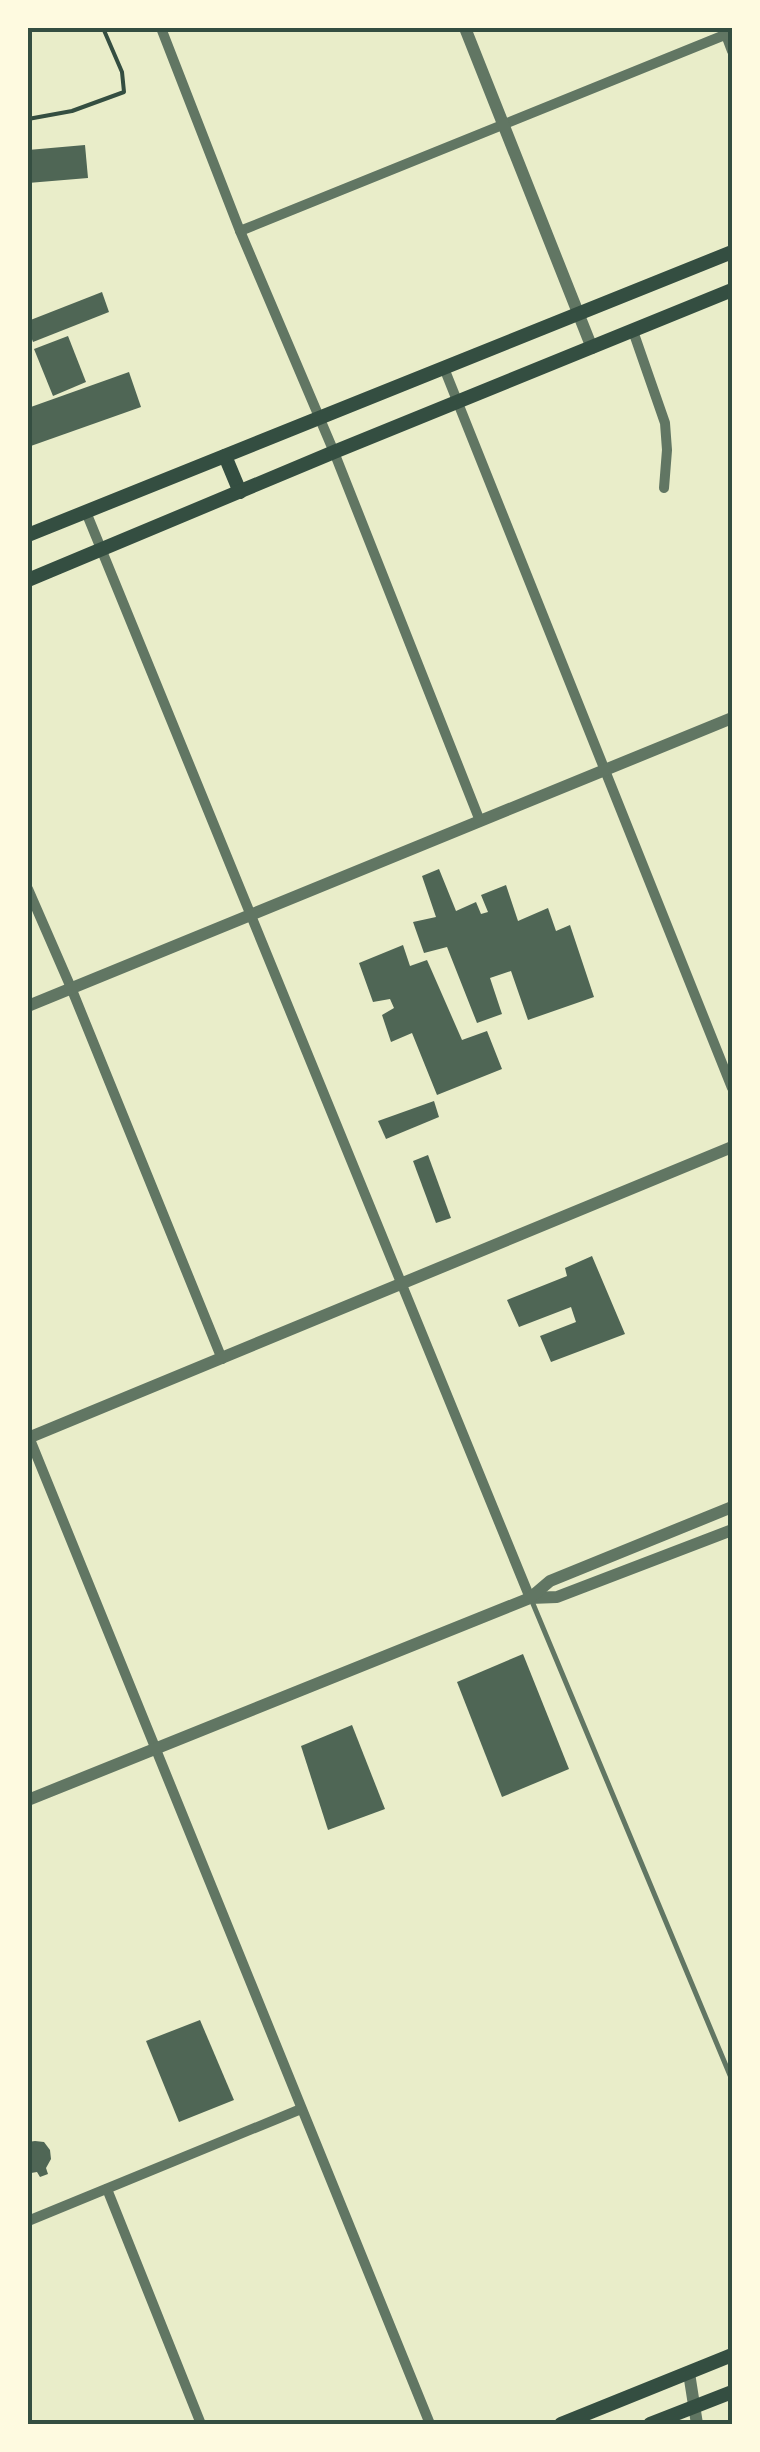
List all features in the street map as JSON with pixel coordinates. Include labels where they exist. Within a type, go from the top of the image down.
[{"type":"main road","points":[[28,536],[732,252]]},
{"type":"main road","points":[[28,580],[732,290]]},
{"type":"main road","points":[[225,456],[240,492]]},
{"type":"main road","points":[[560,2424],[732,2355]]},
{"type":"main road","points":[[650,2424],[732,2392]]},
{"type":"street","points":[[161,28],[480,821]]},
{"type":"street","points":[[465,28],[592,348]]},
{"type":"street","points":[[240,232],[729,34],[732,51]]},
{"type":"street","points":[[634,331],[665,423],[664,488]]},
{"type":"street","points":[[444,368],[732,1088]]},
{"type":"street","points":[[86,512],[530,1598]]},
{"type":"street","points":[[28,1006],[732,718]]},
{"type":"street","points":[[28,888],[222,1359]]},
{"type":"street","points":[[430,2424],[28,1438],[732,1148]]},
{"type":"street","points":[[530,1598],[550,1580],[732,1507]]},
{"type":"street","points":[[28,1800],[530,1598],[556,1597],[732,1530]]},
{"type":"street","points":[[652,1541],[660,1560]]},
{"type":"street","points":[[28,2222],[300,2109]]},
{"type":"street","points":[[107,2189],[201,2424]]},
{"type":"street","points":[[689,2373],[698,2424]]},
{"type":"lane","points":[[530,1598],[732,2080]]},
{"type":"path","points":[[28,119],[72,110],[124,92],[122,72],[103,28]]},
{"type":"building","points":[[85,145],[88,178],[28,183],[28,150]]},
{"type":"building","points":[[102,292],[109,312],[33,342],[28,321]]},
{"type":"building","points":[[68,336],[86,382],[53,396],[34,349]]},
{"type":"building","points":[[129,372],[141,407],[28,447],[28,408]]},
{"type":"building","points":[[439,869],[456,911],[476,902],[481,914],[488,912],[481,895],[506,885],[518,921],[548,908],[556,931],[570,925],[594,997],[528,1020],[511,971],[490,978],[502,1014],[477,1023],[447,947],[424,953],[413,922],[436,917],[422,876]]},
{"type":"building","points":[[403,945],[410,966],[427,960],[462,1040],[487,1031],[502,1069],[437,1095],[412,1033],[391,1042],[382,1015],[394,1008],[390,999],[373,1002],[359,963]]},
{"type":"building","points":[[434,1101],[439,1117],[386,1139],[378,1121]]},
{"type":"building","points":[[428,1155],[451,1218],[436,1223],[413,1161]]},
{"type":"building","points":[[592,1256],[625,1334],[551,1362],[540,1336],[576,1322],[571,1307],[519,1327],[507,1300],[567,1276],[565,1268]]},
{"type":"building","points":[[523,1654],[569,1769],[502,1797],[457,1682]]},
{"type":"building","points":[[352,1725],[385,1809],[328,1830],[301,1746]]},
{"type":"building","points":[[200,2020],[234,2100],[179,2122],[146,2041]]},
{"type":"building","points":[[28,2142],[44,2142],[50,2150],[48,2174],[40,2177],[28,2170]]}]
